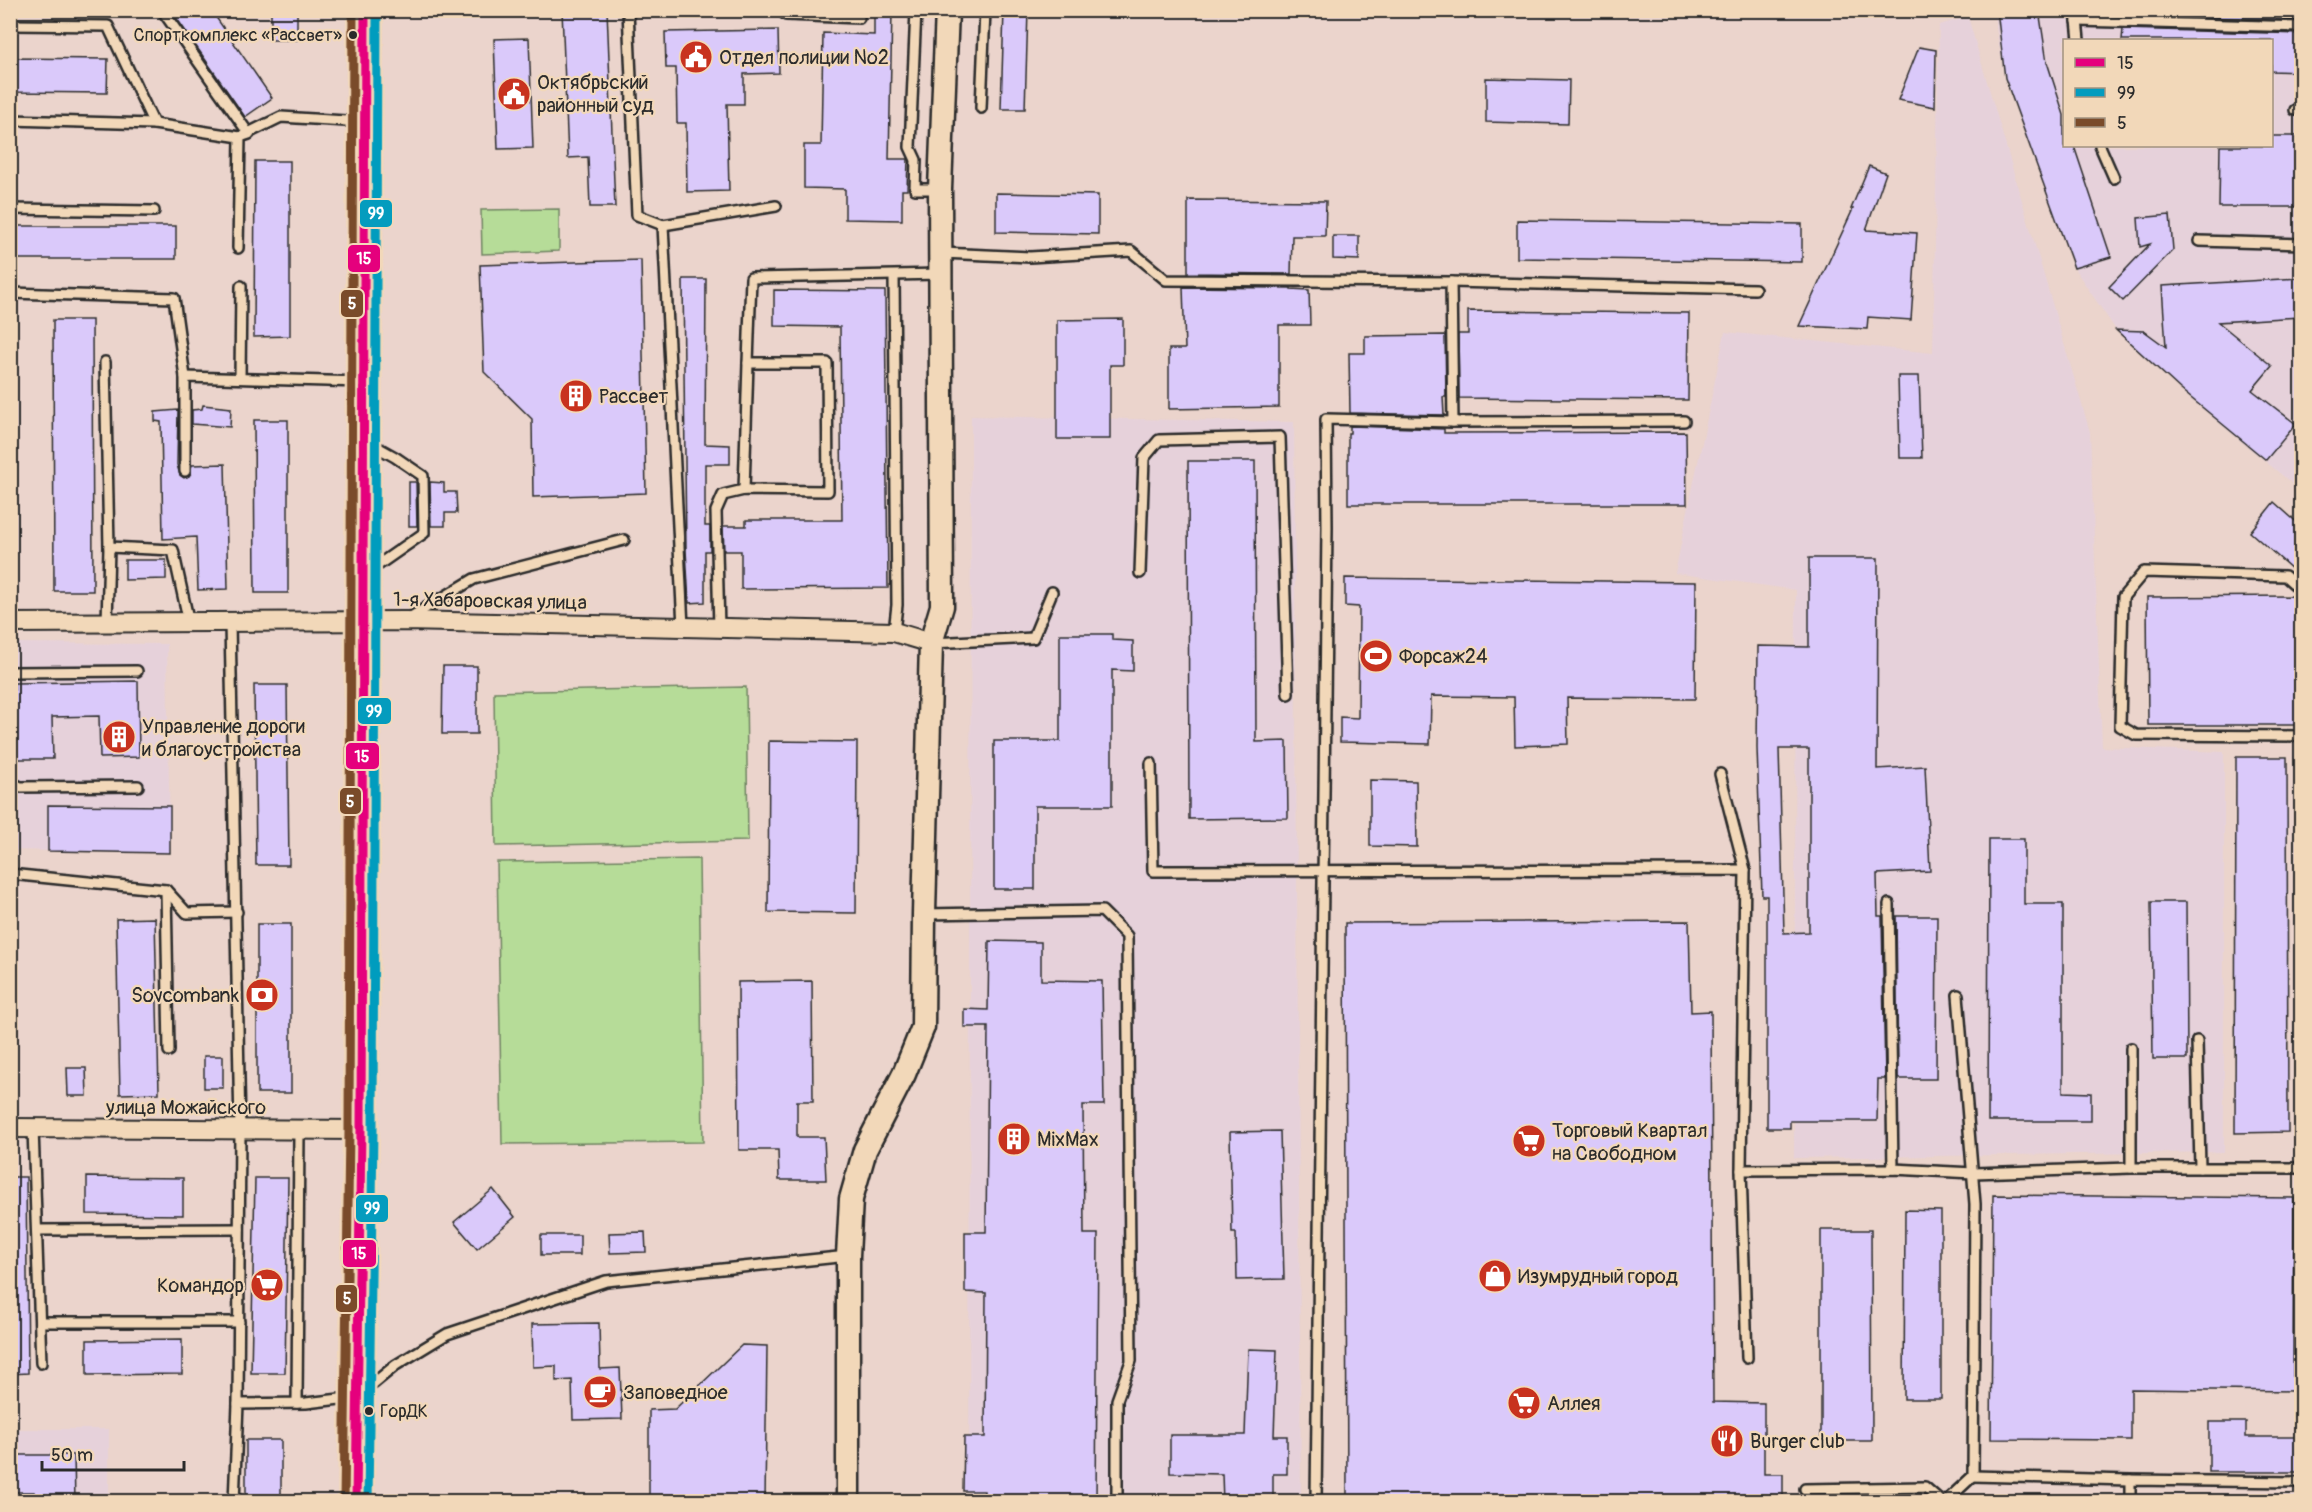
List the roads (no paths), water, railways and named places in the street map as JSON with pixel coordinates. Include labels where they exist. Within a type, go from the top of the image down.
[{"type":"main road","points":[[356,1502],[361,1130],[365,10]]},
{"type":"street","points":[[848,1502],[848,1256],[851,1198],[865,1150],[904,1074],[923,1027],[931,643],[942,606],[940,189],[947,10]]},
{"type":"street","name":"1-я Хабаровская улица","points":[[10,623],[405,621],[683,627],[894,632],[931,643]]},
{"type":"street","name":"улица Можайского","points":[[10,1128],[361,1130]]},
{"type":"lane","points":[[162,10],[245,136],[238,248]]},
{"type":"lane","points":[[628,10],[637,214],[663,225],[776,206]]},
{"type":"lane","points":[[781,10],[786,15],[859,18]]},
{"type":"lane","points":[[916,10],[909,147],[916,160],[915,189],[940,189]]},
{"type":"lane","points":[[981,108],[985,10]]},
{"type":"lane","points":[[2076,10],[2079,39]]},
{"type":"lane","points":[[2077,21],[2301,27]]},
{"type":"lane","points":[[10,25],[108,26],[154,124]]},
{"type":"lane","points":[[10,120],[154,124],[245,136],[281,117],[365,122]]},
{"type":"lane","points":[[2100,147],[2114,178]]},
{"type":"lane","points":[[10,209],[154,211]]},
{"type":"lane","points":[[663,225],[683,627]]},
{"type":"lane","points":[[2199,242],[2301,244]]},
{"type":"lane","points":[[744,490],[751,278],[894,276],[942,264],[1131,251],[1166,280],[1451,282],[1755,290]]},
{"type":"lane","points":[[894,276],[897,605],[894,632]]},
{"type":"lane","points":[[1451,282],[1453,422]]},
{"type":"lane","points":[[240,378],[241,286]]},
{"type":"lane","points":[[10,293],[174,298],[185,377],[185,471]]},
{"type":"lane","points":[[105,362],[109,547],[107,623]]},
{"type":"lane","points":[[719,629],[716,511],[723,495],[744,490],[828,491],[827,363],[748,363]]},
{"type":"lane","points":[[185,377],[364,382]]},
{"type":"lane","points":[[1316,1502],[1322,1102],[1326,419],[1453,422],[1684,421]]},
{"type":"lane","points":[[1140,573],[1144,458],[1159,440],[1280,436],[1288,694]]},
{"type":"lane","points":[[363,575],[424,533],[423,476],[364,440]]},
{"type":"lane","points":[[405,621],[474,579],[624,540]]},
{"type":"lane","points":[[109,547],[173,550],[189,623]]},
{"type":"lane","points":[[2301,591],[2284,576],[2144,572],[2123,597],[2120,726],[2136,735],[2301,736]]},
{"type":"lane","points":[[931,643],[1033,638],[1052,592]]},
{"type":"lane","points":[[230,623],[240,1130],[238,1404],[234,1502]]},
{"type":"lane","points":[[10,672],[137,671]]},
{"type":"lane","points":[[1151,763],[1153,871],[1744,870]]},
{"type":"lane","points":[[1720,774],[1744,870],[1741,1170],[1747,1358]]},
{"type":"lane","points":[[10,782],[21,787],[138,786]]},
{"type":"lane","points":[[10,874],[166,890],[188,913],[237,912]]},
{"type":"lane","points":[[166,890],[169,1051]]},
{"type":"lane","points":[[1889,904],[1893,1169]]},
{"type":"lane","points":[[924,914],[1102,911],[1127,936],[1131,1361],[1117,1400],[1117,1502]]},
{"type":"lane","points":[[1958,995],[1974,1173],[1973,1476]]},
{"type":"lane","points":[[2197,1041],[2200,1168]]},
{"type":"lane","points":[[2131,1048],[2131,1168]]},
{"type":"lane","points":[[33,1128],[41,1363]]},
{"type":"lane","points":[[297,1402],[299,1130]]},
{"type":"lane","points":[[1741,1170],[1893,1169],[1974,1173],[2131,1168],[2301,1168]]},
{"type":"lane","points":[[37,1230],[240,1229]]},
{"type":"lane","points":[[238,1404],[357,1397],[396,1365],[447,1334],[606,1281],[848,1256]]},
{"type":"lane","points":[[40,1322],[239,1322]]},
{"type":"lane","points":[[1805,1489],[1925,1487],[1943,1502],[1973,1476],[2301,1482]]},
{"type":"lane","points":[[2130,1480],[2130,1502]]},
{"type":"place","name":"Спорткомплекс «Рассвет»","points":[[353,35]]},
{"type":"place","name":"Отдел полиции №2","points":[[696,57]]},
{"type":"place","name":"Октябрьский районный суд","points":[[514,94]]},
{"type":"place","name":"Рассвет","points":[[576,396]]},
{"type":"place","name":"Форсаж24","points":[[1376,656]]},
{"type":"place","name":"Управление дороги и благоустройства","points":[[119,737]]},
{"type":"place","name":"Sovcombank","points":[[262,995]]},
{"type":"place","name":"MixMax","points":[[1014,1139]]},
{"type":"place","name":"Торговый Квартал на Свободном","points":[[1529,1141]]},
{"type":"place","name":"Изумрудный город","points":[[1495,1276]]},
{"type":"place","name":"Командор","points":[[267,1285]]},
{"type":"place","name":"Заповедное","points":[[600,1392]]},
{"type":"place","name":"Аллея","points":[[1524,1403]]},
{"type":"place","name":"ГорДК","points":[[369,1411]]},
{"type":"place","name":"Burger club","points":[[1727,1441]]}]
